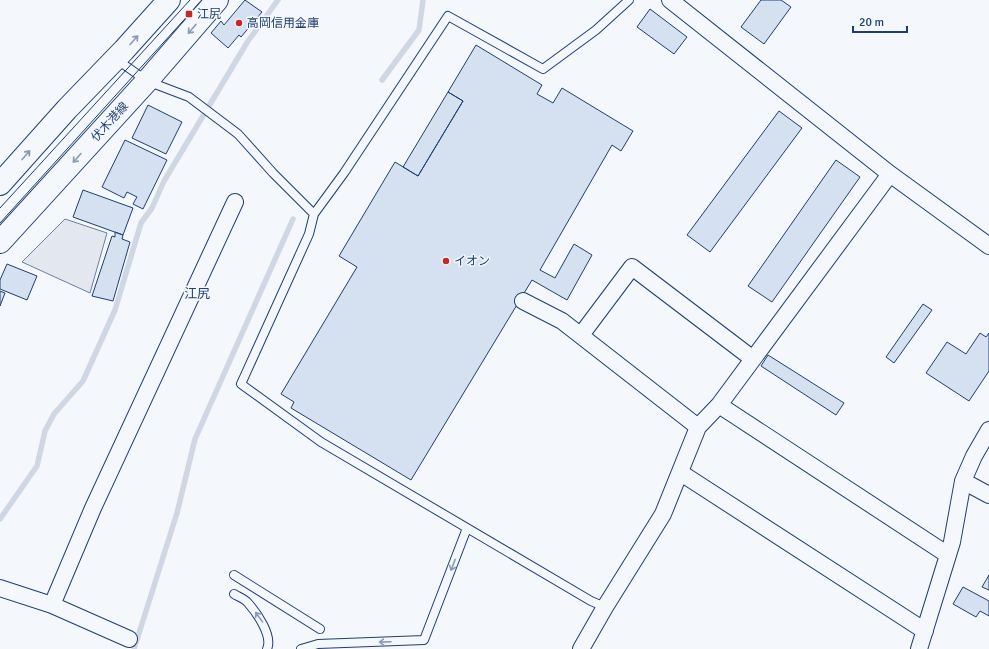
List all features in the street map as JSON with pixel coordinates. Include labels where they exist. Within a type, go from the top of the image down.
[{"type":"main road","points":[[0,184],[67,109],[116,59],[169,0]]},
{"type":"main road","name":"伏木港線","points":[[0,242],[147,81],[217,0]]},
{"type":"street","points":[[670,0],[890,174],[989,246]]},
{"type":"street","points":[[581,649],[605,607],[663,514],[681,473],[698,427],[719,405],[890,174]]},
{"type":"street","points":[[52,606],[93,508],[235,202]]},
{"type":"street","points":[[581,335],[632,267],[753,359]]},
{"type":"street","points":[[522,301],[562,321],[698,427]]},
{"type":"street","points":[[719,405],[948,554]]},
{"type":"street","points":[[919,649],[948,554],[963,481],[989,430]]},
{"type":"street","points":[[681,473],[925,630]]},
{"type":"street","points":[[963,481],[989,495]]},
{"type":"street","points":[[0,588],[52,606],[129,639]]},
{"type":"lane","points":[[605,607],[591,601],[321,442],[241,384],[309,234],[314,214],[344,173],[448,16],[543,69],[596,30],[629,0]]},
{"type":"lane","points":[[116,59],[147,81],[189,98],[238,134],[273,173],[314,214]]},
{"type":"lane","points":[[301,649],[318,644],[424,640],[467,528]]},
{"type":"lane","points":[[234,575],[320,629]]},
{"type":"lane","points":[[234,594],[247,602],[264,625],[269,645],[267,649]]},
{"type":"shaded area","points":[[65,219],[107,233],[90,293],[22,262]]},
{"type":"building","name":"高岡信用金庫","points":[[245,0],[262,12],[241,37],[239,35],[228,48],[211,33],[221,21],[224,25]]},
{"type":"building","points":[[761,0],[781,0],[791,7],[764,44],[741,27]]},
{"type":"building","points":[[650,9],[687,37],[674,54],[637,27]]},
{"type":"building","name":"イオン","points":[[476,45],[542,85],[537,94],[553,103],[562,88],[633,131],[621,151],[612,145],[540,270],[555,278],[574,244],[592,255],[567,300],[532,280],[411,480],[291,408],[294,402],[281,394],[357,267],[339,256],[395,162],[418,176],[463,101],[448,92]]},
{"type":"building","points":[[448,92],[463,101],[418,176],[403,167]]},
{"type":"building","points":[[148,105],[182,122],[166,154],[132,138]]},
{"type":"building","points":[[779,111],[802,128],[710,252],[687,235]]},
{"type":"building","points":[[125,140],[167,160],[143,209],[133,204],[137,197],[127,192],[124,198],[102,187]]},
{"type":"building","points":[[836,160],[860,177],[772,302],[748,286]]},
{"type":"building","points":[[83,190],[133,208],[123,235],[73,217]]},
{"type":"building","points":[[115,232],[123,235],[122,239],[130,242],[113,301],[92,296],[112,236],[115,237]]},
{"type":"building","points":[[7,264],[37,276],[27,300],[0,289],[0,280]]},
{"type":"building","points":[[0,291],[5,293],[0,306]]},
{"type":"building","points":[[923,304],[932,310],[894,363],[886,357]]},
{"type":"building","points":[[980,333],[986,337],[989,333],[989,371],[969,401],[926,373],[947,342],[966,354]]},
{"type":"building","points":[[768,355],[844,403],[836,415],[761,366]]},
{"type":"building","points":[[989,575],[989,590],[982,587]]},
{"type":"building","points":[[963,587],[989,601],[989,616],[980,611],[976,617],[953,604]]},
{"type":"waterway","points":[[0,519],[37,466],[45,431],[54,414],[83,381],[115,310],[141,223],[152,208],[164,181],[248,41],[278,0]]},
{"type":"waterway","points":[[382,80],[419,30],[423,0]]},
{"type":"waterway","points":[[134,649],[177,513],[195,439],[293,219]]},
{"type":"tram line","points":[[0,208],[190,0]]},
{"type":"tram line","points":[[0,223],[202,0]]},
{"type":"place","name":"江尻","points":[[189,14]]},
{"type":"place","name":"高岡信用金庫","points":[[239,23]]},
{"type":"place","name":"イオン","points":[[446,261]]},
{"type":"district","name":"江尻","points":[[197,294]]}]
